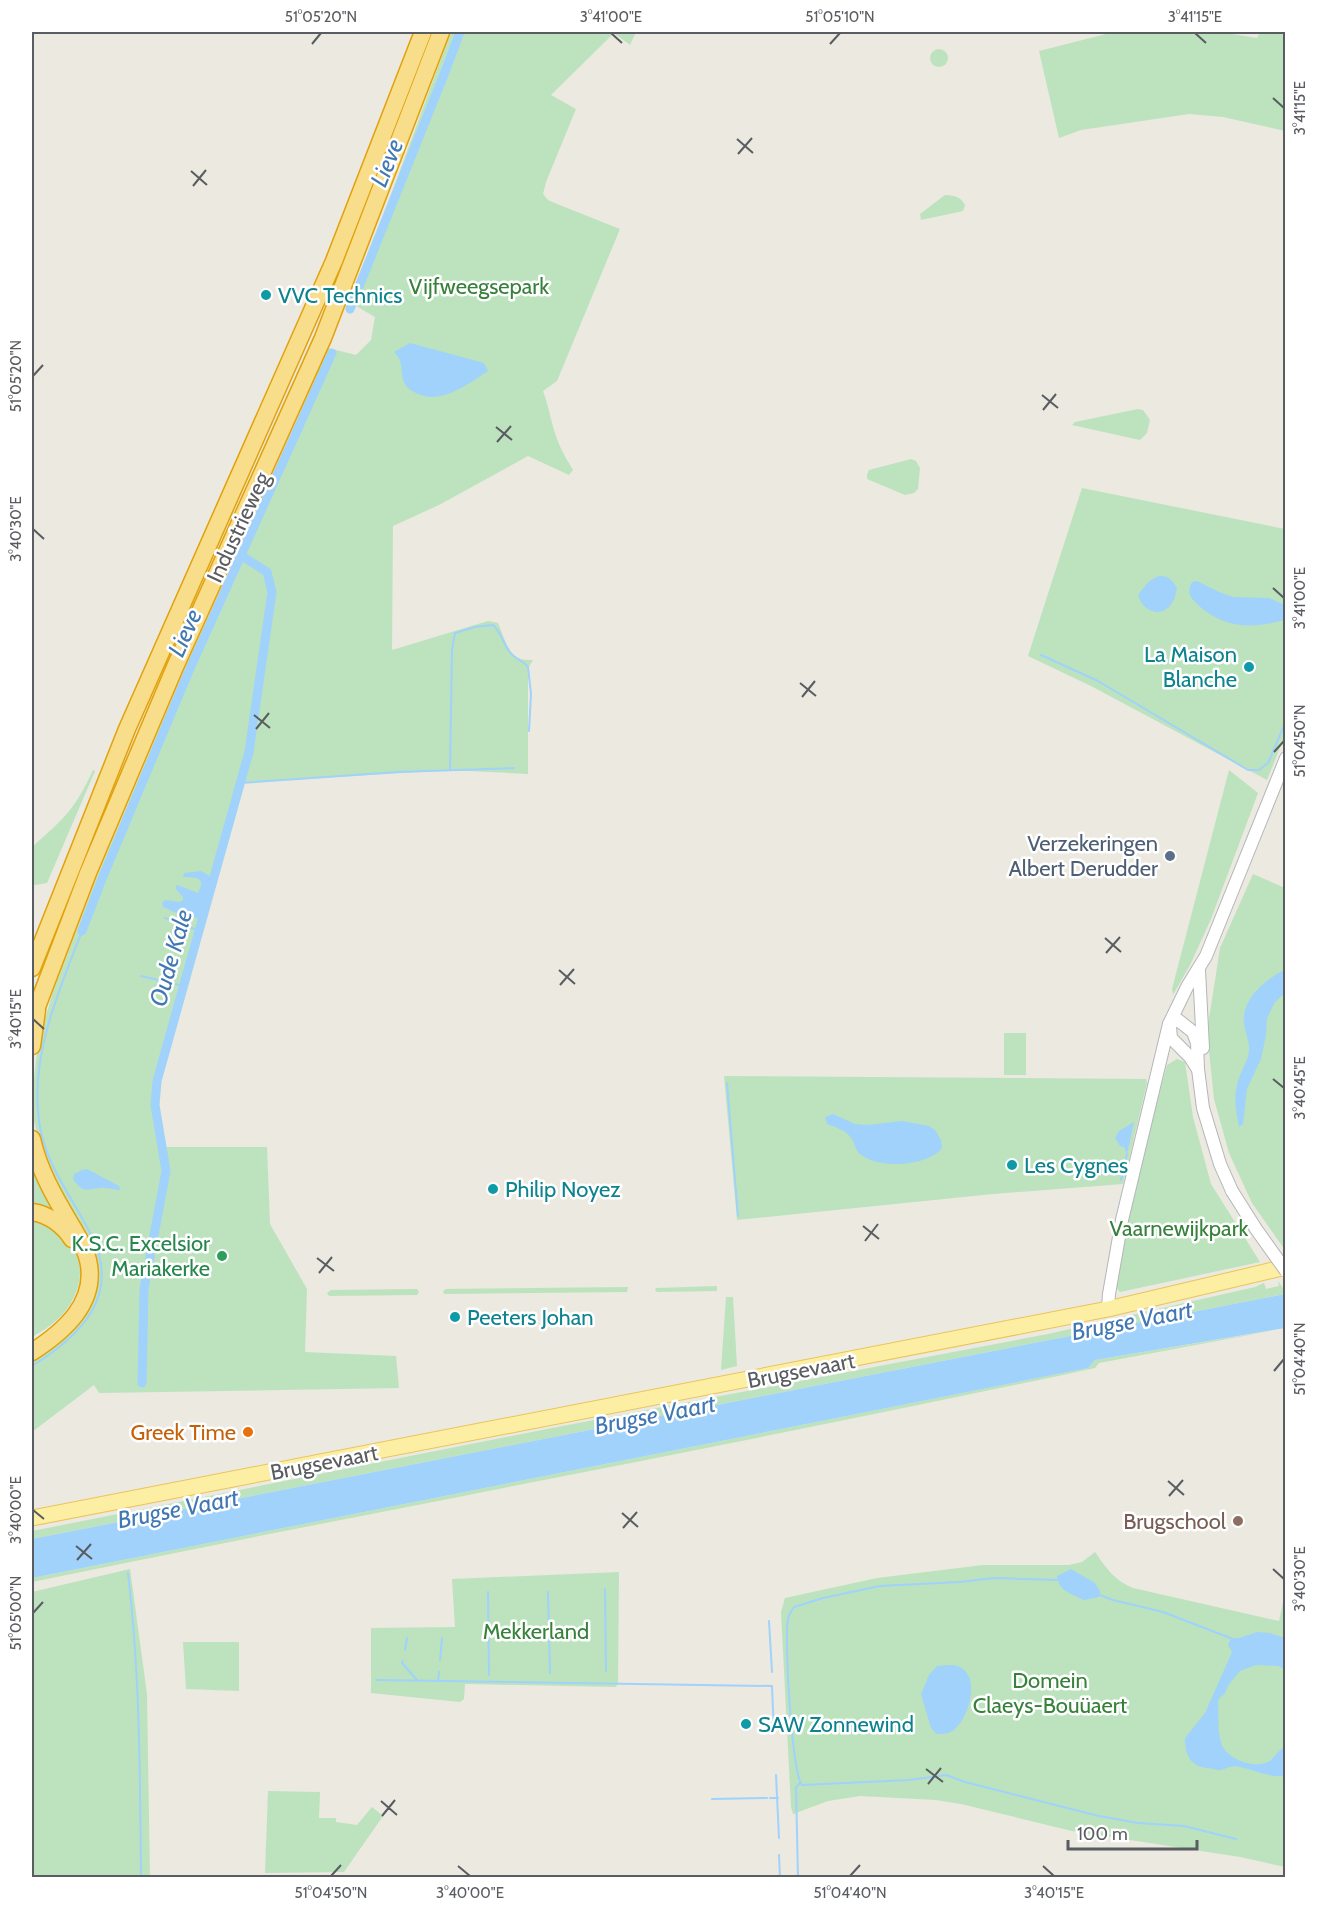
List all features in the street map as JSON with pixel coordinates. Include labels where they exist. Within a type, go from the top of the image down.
[{"type":"highway","name":"Industrieweg","points":[[32,968],[35,955],[127,729],[334,261],[423,32]]},
{"type":"highway","name":"Industrieweg","points":[[32,1020],[88,873],[175,667],[322,338],[441,32]]},
{"type":"highway","points":[[32,1046],[39,1001]]},
{"type":"highway","points":[[32,1139],[39,1166],[83,1245],[88,1261],[89,1286],[80,1310],[72,1321],[47,1343],[32,1352]]},
{"type":"highway","points":[[32,1212],[51,1219],[66,1230],[78,1248],[84,1273],[83,1285],[75,1307],[44,1338],[32,1345]]},
{"type":"main road","name":"Brugsevaart","points":[[32,1518],[1108,1309],[1286,1269]]},
{"type":"street","points":[[1108,1309],[1122,1220],[1169,1024],[1215,934],[1286,758]]},
{"type":"street","points":[[1198,1070],[1203,1047],[1199,969]]},
{"type":"street","points":[[1169,1024],[1178,1020],[1192,1032],[1197,1043],[1203,1108],[1220,1164],[1232,1191],[1256,1229],[1286,1269]]},
{"type":"street","points":[[1169,1024],[1171,1038],[1190,1057],[1198,1070]]},
{"type":"green space","name":"Vijfweegsepark","points":[[451,32],[636,32],[630,45],[614,33],[551,95],[576,109],[543,194],[548,200],[620,229],[557,381],[543,391],[554,430],[573,470],[569,475],[528,456],[439,505],[393,526],[392,650],[488,621],[498,623],[514,655],[521,659],[533,660],[528,668],[528,774],[450,770],[241,783],[157,1081],[155,1105],[162,1147],[267,1147],[270,1224],[307,1289],[305,1352],[396,1356],[399,1388],[99,1393],[94,1385],[32,1432],[32,1360],[95,1287],[39,1142],[34,1121],[33,1088],[38,1043],[53,992],[97,877],[184,671],[328,348],[356,355],[371,340],[375,317],[351,303]]},
{"type":"green space","points":[[1114,32],[1220,32],[1257,38],[1260,32],[1285,35],[1285,131],[1223,117],[1189,114],[1081,130],[1059,138],[1039,51]]},
{"type":"green space","points":[[939,49],[945,52],[948,58],[945,64],[939,67],[933,64],[930,58],[933,52]]},
{"type":"green space","points":[[945,195],[959,198],[965,205],[963,211],[921,220],[920,214]]},
{"type":"green space","points":[[1138,409],[1143,410],[1150,420],[1147,433],[1140,440],[1072,425],[1075,422]]},
{"type":"green space","points":[[911,459],[916,461],[920,468],[918,489],[914,493],[905,495],[867,479],[869,470]]},
{"type":"green space","points":[[1082,488],[1285,529],[1285,735],[1267,780],[1091,686],[1028,656]]},
{"type":"green space","points":[[93,770],[95,771],[47,883],[35,885],[32,882],[32,847],[68,813]]},
{"type":"green space","points":[[1229,770],[1258,793],[1211,919],[1173,995],[1172,989]]},
{"type":"green space","name":"Vaarnewijkpark","points":[[1253,874],[1285,888],[1285,1250],[1252,1203],[1229,1153],[1214,1099],[1207,1032],[1220,948]]},
{"type":"green space","points":[[1004,1033],[1026,1033],[1026,1075],[1004,1075]]},
{"type":"green space","name":"Vaarnewijkpark","points":[[1177,1059],[1185,1062],[1193,1117],[1211,1184],[1260,1262],[1120,1292],[1115,1286],[1137,1173],[1167,1065]]},
{"type":"green space","points":[[724,1076],[1146,1079],[1147,1083],[1123,1184],[993,1194],[737,1220]]},
{"type":"green space","points":[[32,1149],[68,1225],[32,1207]]},
{"type":"green space","points":[[32,1219],[52,1228],[72,1246],[80,1267],[80,1278],[73,1300],[66,1310],[55,1322],[32,1337]]},
{"type":"green space","points":[[1278,1281],[1285,1294],[32,1539],[32,1531],[547,1429],[1048,1334],[1255,1287],[1264,1283],[1266,1289],[1279,1286]]},
{"type":"green space","points":[[717,1286],[717,1291],[657,1292],[655,1290],[656,1288]]},
{"type":"green space","points":[[628,1287],[627,1292],[444,1294],[443,1291],[446,1289]]},
{"type":"green space","points":[[417,1289],[419,1292],[417,1295],[329,1296],[327,1293],[331,1290]]},
{"type":"green space","points":[[726,1297],[733,1297],[737,1366],[721,1370]]},
{"type":"green space","points":[[1276,1330],[1099,1363],[1095,1368],[962,1396],[32,1582],[32,1578],[1088,1368],[1095,1360]]},
{"type":"green space","name":"Domein Claeys-Bouüaert","points":[[1095,1552],[1116,1578],[1133,1588],[1279,1621],[1285,1593],[1285,1867],[1240,1857],[1072,1831],[936,1800],[860,1796],[828,1801],[793,1814],[781,1612],[785,1598],[877,1578],[983,1565],[1069,1565],[1082,1562]]},
{"type":"green space","points":[[130,1569],[147,1694],[150,1877],[32,1877],[32,1592]]},
{"type":"green space","name":"Mekkerland","points":[[619,1572],[618,1682],[616,1687],[465,1684],[464,1699],[460,1702],[371,1693],[371,1628],[455,1627],[452,1579]]},
{"type":"green space","points":[[183,1642],[239,1642],[239,1691],[186,1689]]},
{"type":"green space","points":[[268,1791],[320,1792],[319,1818],[336,1818],[336,1822],[357,1825],[372,1807],[383,1816],[344,1872],[265,1873]]},
{"type":"water","points":[[410,343],[484,363],[488,371],[453,392],[433,397],[424,396],[408,388],[403,378],[401,363],[394,352]]},
{"type":"water","points":[[1160,576],[1170,579],[1177,588],[1172,603],[1168,608],[1158,612],[1144,606],[1138,595],[1150,581]]},
{"type":"water","points":[[1197,581],[1233,597],[1269,598],[1285,605],[1285,620],[1261,625],[1238,625],[1217,618],[1206,612],[1190,596],[1192,582]]},
{"type":"water","points":[[201,871],[214,881],[203,919],[183,916],[163,907],[162,903],[165,900],[180,902],[183,900],[175,888],[177,885],[198,893],[201,881],[196,878],[183,877],[184,873]]},
{"type":"water","points":[[1285,971],[1285,993],[1275,1002],[1267,1018],[1261,1059],[1247,1089],[1243,1124],[1239,1127],[1236,1093],[1249,1051],[1244,1024],[1246,1007],[1261,986]]},
{"type":"water","points":[[833,1114],[855,1124],[868,1125],[902,1121],[929,1126],[935,1130],[941,1140],[942,1148],[926,1159],[916,1162],[892,1164],[871,1160],[856,1150],[848,1134],[827,1124],[825,1117]]},
{"type":"water","points":[[1134,1122],[1127,1154],[1115,1138],[1119,1131]]},
{"type":"water","points":[[87,1169],[119,1186],[120,1190],[82,1189],[73,1179],[74,1174]]},
{"type":"water","points":[[1285,1294],[1285,1328],[1095,1360],[1088,1368],[32,1578],[32,1539]]},
{"type":"water","points":[[1071,1569],[1095,1583],[1100,1591],[1099,1597],[1084,1600],[1063,1589],[1057,1576]]},
{"type":"water","points":[[1257,1632],[1285,1638],[1285,1670],[1279,1666],[1256,1665],[1240,1671],[1218,1700],[1220,1737],[1228,1753],[1248,1763],[1268,1762],[1285,1747],[1285,1776],[1268,1775],[1237,1766],[1219,1770],[1201,1767],[1190,1759],[1186,1750],[1185,1738],[1205,1713],[1232,1652],[1228,1645],[1231,1638]]},
{"type":"water","points":[[955,1665],[965,1671],[970,1678],[968,1709],[957,1727],[944,1734],[937,1734],[931,1728],[921,1694],[929,1675],[937,1666]]},
{"type":"waterway","name":"Lieve","points":[[350,309],[460,32]]},
{"type":"waterway","name":"Lieve","points":[[82,931],[188,673],[332,353]]},
{"type":"waterway","name":"Oude Kale","points":[[142,1383],[144,1289],[166,1171],[155,1105],[157,1081],[249,752],[272,592],[267,572],[245,558]]},
{"type":"waterway","points":[[450,770],[452,650],[455,633],[493,625],[511,654],[528,667],[531,694],[529,731]]},
{"type":"waterway","points":[[1041,655],[1098,681],[1248,770],[1259,770],[1268,763],[1286,721]]},
{"type":"waterway","points":[[241,783],[398,772],[514,768]]},
{"type":"waterway","points":[[165,918],[200,931]]},
{"type":"waterway","points":[[32,1366],[64,1343],[90,1315],[98,1299],[102,1281],[101,1262],[94,1241],[47,1153],[39,1121],[37,1096],[48,1024],[82,931]]},
{"type":"waterway","points":[[141,976],[184,986]]},
{"type":"waterway","points":[[727,1083],[738,1216]]},
{"type":"waterway","points":[[1121,1180],[1127,1154]]},
{"type":"waterway","points":[[128,1573],[137,1687],[141,1878]]},
{"type":"waterway","points":[[1057,1580],[995,1578],[880,1586],[823,1598],[794,1607],[788,1619],[788,1677],[795,1757],[802,1785],[909,1780],[946,1775],[965,1782],[1099,1816],[1138,1823],[1184,1826],[1236,1839]]},
{"type":"waterway","points":[[605,1589],[606,1671]]},
{"type":"waterway","points":[[488,1592],[489,1675]]},
{"type":"waterway","points":[[548,1592],[550,1673]]},
{"type":"waterway","points":[[1097,1594],[1163,1612],[1233,1639]]},
{"type":"waterway","points":[[769,1621],[772,1672]]},
{"type":"waterway","points":[[405,1650],[407,1638]]},
{"type":"waterway","points":[[440,1660],[442,1638]]},
{"type":"waterway","points":[[403,1661],[402,1663],[417,1680]]},
{"type":"waterway","points":[[438,1681],[439,1672]]},
{"type":"waterway","points":[[376,1680],[772,1686]]},
{"type":"waterway","points":[[772,1687],[774,1732]]},
{"type":"waterway","points":[[776,1775],[779,1838]]},
{"type":"waterway","points":[[798,1878],[796,1787],[800,1783]]},
{"type":"waterway","points":[[712,1799],[767,1798]]},
{"type":"waterway","points":[[770,1798],[778,1798]]},
{"type":"waterway","points":[[779,1855],[780,1878]]},
{"type":"place","name":"VVC Technics","points":[[266,295]]},
{"type":"place","name":"La Maison Blanche","points":[[1249,667]]},
{"type":"place","name":"Verzekeringen Albert Derudder","points":[[1170,856]]},
{"type":"place","name":"Les Cygnes","points":[[1012,1165]]},
{"type":"place","name":"Philip Noyez","points":[[493,1189]]},
{"type":"place","name":"K.S.C. Excelsior Mariakerke","points":[[222,1256]]},
{"type":"place","name":"Peeters Johan","points":[[455,1317]]},
{"type":"place","name":"Greek Time","points":[[248,1432]]},
{"type":"place","name":"Brugschool","points":[[1238,1521]]},
{"type":"place","name":"SAW Zonnewind","points":[[746,1724]]},
{"type":"water label","name":"Brugse Vaart","points":[[1132,1321]]},
{"type":"water label","name":"Brugse Vaart","points":[[655,1415]]},
{"type":"water label","name":"Brugse Vaart","points":[[178,1509]]}]
